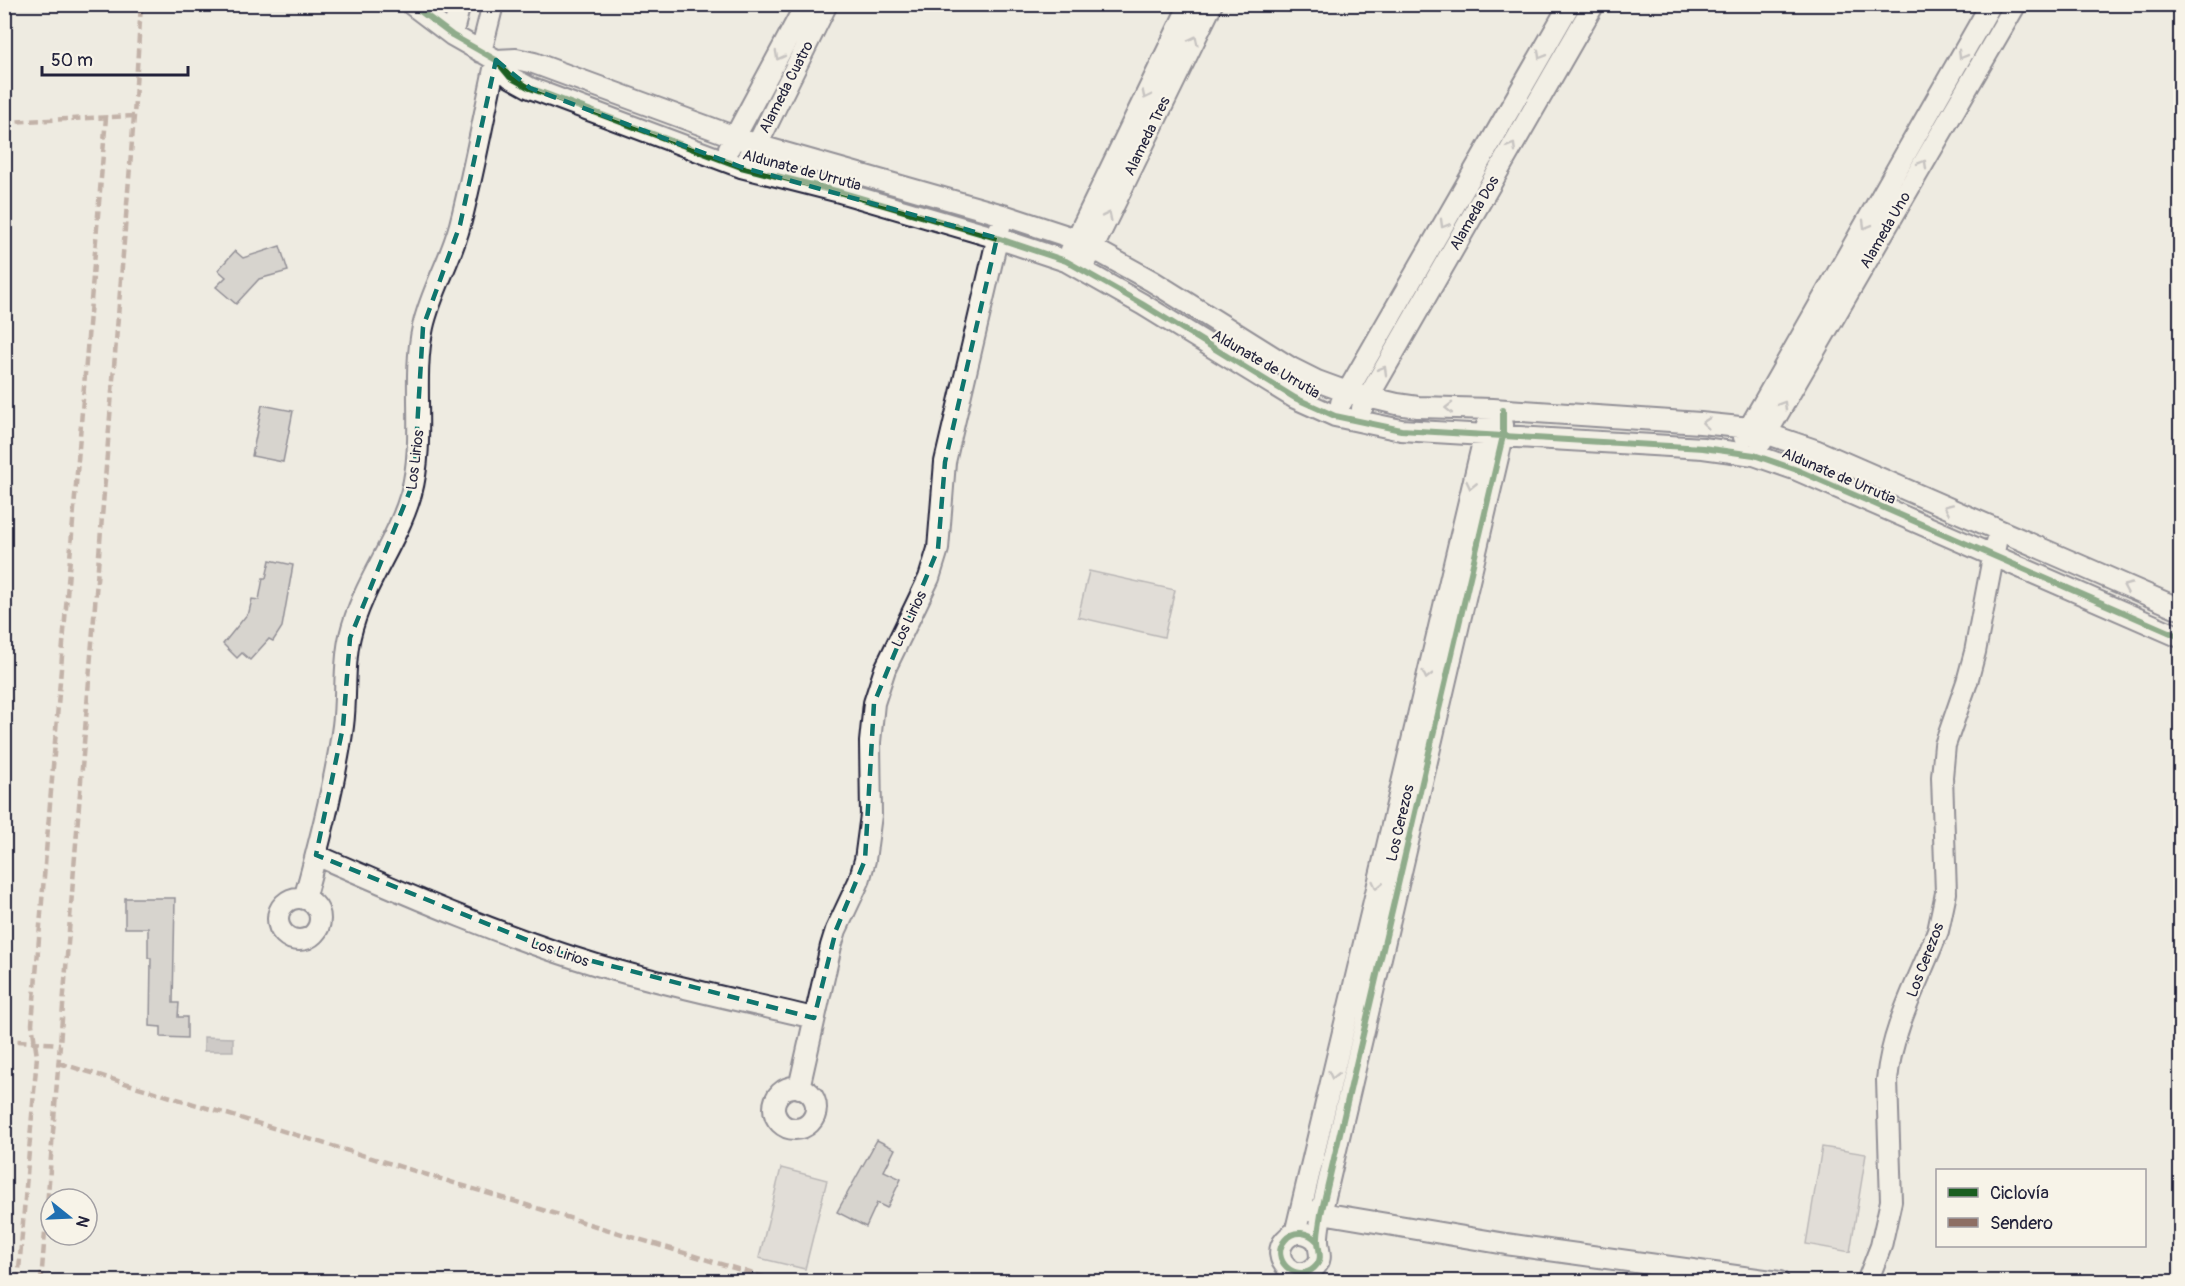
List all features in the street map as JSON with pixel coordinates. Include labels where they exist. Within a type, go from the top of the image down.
[{"type":"street","name":"Aldunate de Urrutia","points":[[411,4],[452,35],[489,56],[510,77],[530,88],[732,163],[997,238],[1075,264],[1295,398],[1335,416],[1401,430],[1663,445],[1744,454],[1797,470],[2180,636]]},
{"type":"street","points":[[452,35],[460,4]]},
{"type":"street","name":"Los Lirios","points":[[304,899],[316,855],[343,727],[350,638],[361,603],[405,511],[414,481],[419,428],[418,372],[423,327],[430,302],[451,254],[460,225],[489,56],[493,4]]},
{"type":"street","name":"Alameda Cuatro","points":[[732,163],[735,137],[806,4]]},
{"type":"street","name":"Alameda Cuatro","points":[[732,163],[757,145],[827,4]]},
{"type":"street","name":"Alameda Tres","points":[[1075,264],[1190,4]]},
{"type":"street","name":"Alameda Tres","points":[[1084,243],[1212,4]]},
{"type":"street","name":"Alameda Dos","points":[[1335,416],[1570,4]]},
{"type":"street","name":"Alameda Dos","points":[[1356,422],[1367,397],[1594,4]]},
{"type":"street","name":"Alameda Uno","points":[[1758,430],[1991,4]]},
{"type":"street","name":"Alameda Uno","points":[[1744,454],[2016,4]]},
{"type":"street","name":"Aldunate de Urrutia","points":[[489,56],[534,63],[757,145],[1003,215],[1084,243],[1152,281],[1291,368],[1347,392],[1418,407],[1498,409],[1700,423],[1758,430],[1815,450],[2181,609]]},
{"type":"street","name":"Los Lirios","points":[[799,1088],[836,930],[859,881],[866,860],[871,815],[870,741],[874,703],[885,669],[929,578],[938,549],[945,462],[1003,215]]},
{"type":"street","name":"Los Cerezos","points":[[1498,409],[1503,436],[1321,1214],[1317,1241],[1321,1254],[1317,1266],[1306,1272],[1294,1272],[1284,1265],[1280,1253],[1284,1241],[1295,1233],[1483,435],[1498,409]]},
{"type":"street","name":"Los Cerezos","points":[[1868,1281],[1881,1246],[1891,1201],[1887,1080],[1889,1060],[1894,1040],[1938,931],[1943,913],[1947,872],[1943,761],[1949,731],[1975,652],[1993,554],[2000,531]]},
{"type":"street","name":"Los Lirios","points":[[316,855],[461,915],[567,955],[639,976],[814,1018]]},
{"type":"street","points":[[1301,1209],[1540,1249],[1779,1281]]},
{"type":"street","points":[[1295,1233],[1307,1234],[1317,1241]]},
{"type":"highlighted area","points":[[496,60],[530,88],[741,167],[997,238],[945,462],[938,549],[874,703],[865,860],[836,930],[814,1018],[557,952],[316,855],[343,727],[350,638],[414,481],[423,327],[460,225]]},
{"type":"shaded area","points":[[1089,571],[1175,590],[1164,637],[1078,617]]},
{"type":"shaded area","points":[[204,1037],[233,1038],[233,1051],[204,1051]]},
{"type":"shaded area","points":[[1822,1147],[1866,1154],[1850,1252],[1806,1244]]},
{"type":"shaded area","points":[[781,1168],[827,1180],[805,1269],[759,1258]]},
{"type":"building","points":[[280,246],[288,271],[259,279],[236,304],[216,287],[226,277],[218,270],[235,251],[243,258]]},
{"type":"building","points":[[262,405],[293,411],[283,462],[252,456]]},
{"type":"building","points":[[270,560],[293,565],[282,627],[273,641],[269,639],[250,660],[242,653],[237,658],[223,644],[249,612],[252,599],[259,600],[263,578],[266,578]]},
{"type":"building","points":[[125,898],[175,898],[173,1003],[179,1003],[178,1017],[187,1017],[187,1038],[161,1037],[161,1027],[150,1026],[151,958],[148,958],[148,928],[125,928]]},
{"type":"building","points":[[877,1140],[895,1149],[884,1171],[901,1179],[887,1208],[877,1203],[866,1227],[837,1212]]},
{"type":"marked path","points":[[41,1282],[141,4]]},
{"type":"marked path","points":[[4,122],[134,116]]},
{"type":"marked path","points":[[18,1282],[37,1056],[32,1024],[106,117]]},
{"type":"marked path","points":[[4,1040],[60,1044]]},
{"type":"marked path","points":[[59,1063],[780,1282]]},
{"type":"cycle path","points":[[411,4],[452,35],[496,60],[510,77],[530,88],[741,167],[836,191],[997,238],[1066,261],[1142,304],[1295,398],[1335,416],[1401,430],[1703,448],[1754,455],[1797,470],[2180,637]]},
{"type":"cycle path","points":[[1317,1241],[1301,1233],[1293,1234],[1285,1240],[1281,1247],[1282,1261],[1287,1267],[1300,1273],[1314,1268],[1319,1261],[1318,1235],[1321,1214],[1503,436],[1503,410]]}]
